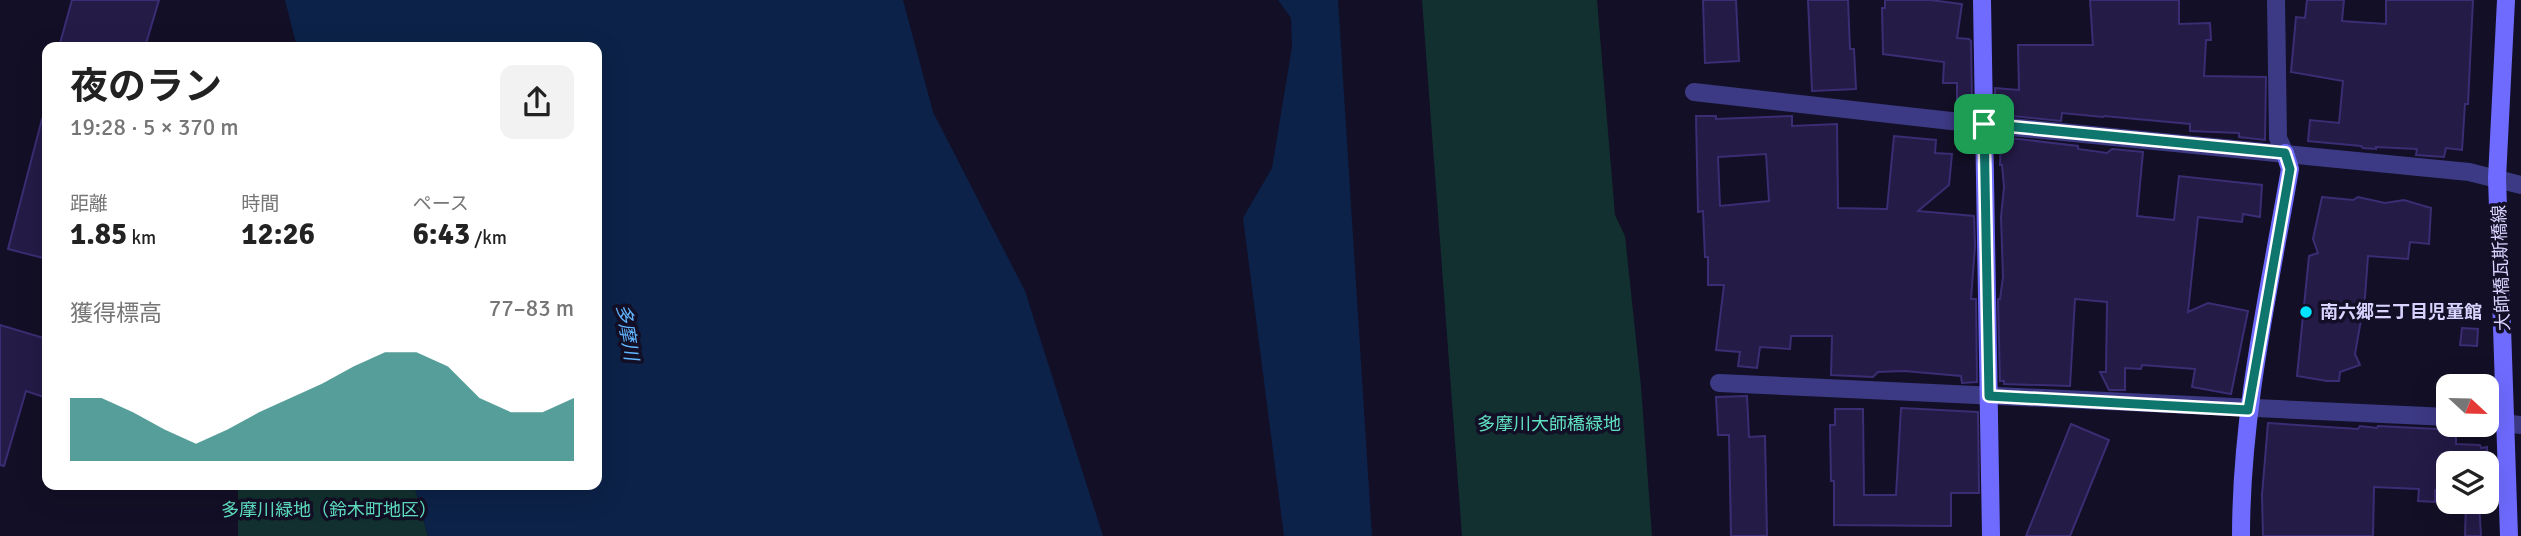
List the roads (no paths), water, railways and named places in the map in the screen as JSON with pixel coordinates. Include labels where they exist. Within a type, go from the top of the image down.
[{"type":"street","points":[[1982,0],[1991,536]]},
{"type":"street","points":[[2241,536],[2248,410],[2290,169],[2278,138],[2276,0]]},
{"type":"street","name":"大師橋瓦斯橋線","points":[[2506,0],[2497,178],[2514,424],[2509,536]]},
{"type":"street","points":[[1693,92],[2469,172],[2521,185]]},
{"type":"street","points":[[1719,383],[2436,418]]},
{"type":"water","name":"多摩川","points":[[285,0],[903,0],[933,112],[1025,291],[1103,536],[428,536],[415,490],[602,490],[602,42],[296,42]]},
{"type":"water","points":[[1278,0],[1338,0],[1372,536],[1284,536],[1243,218],[1272,168],[1292,47],[1291,18]]},
{"type":"place","name":"南六郷三丁目児童館","points":[[2306,312]]},
{"type":"park label","name":"多摩川大師橋緑地","points":[[1549,424]]},
{"type":"park label","name":"多摩川緑地（鈴木町地区）","points":[[329,510]]}]
